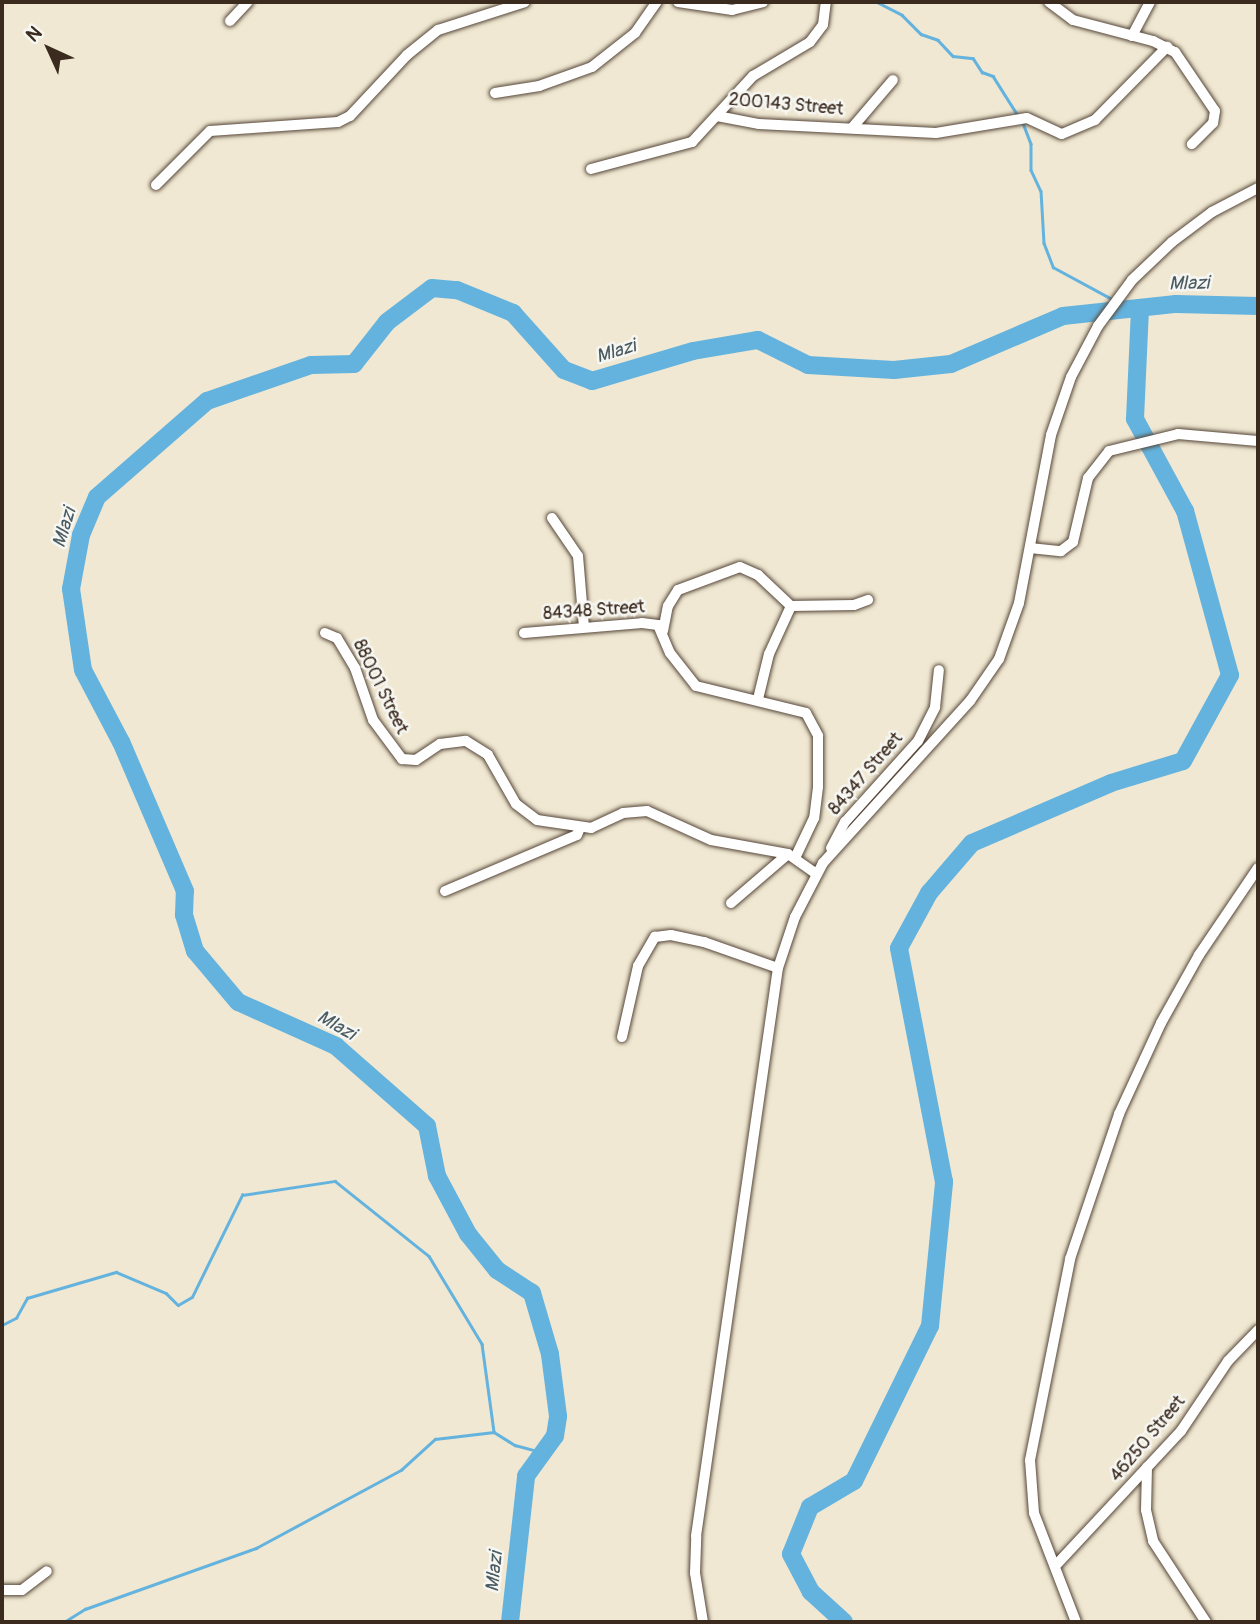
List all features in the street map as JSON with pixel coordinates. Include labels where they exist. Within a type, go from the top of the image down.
[{"type":"street","points":[[230,22],[248,2]]},
{"type":"street","points":[[156,185],[210,131],[338,122],[350,116],[407,55],[438,30],[524,2]]},
{"type":"street","points":[[495,93],[539,86],[592,67],[635,33],[657,2]]},
{"type":"street","points":[[678,2],[732,10],[763,2]]},
{"type":"street","points":[[591,169],[683,146],[717,116],[752,76],[810,42],[823,24],[826,2]]},
{"type":"street","points":[[1049,2],[1073,20],[1167,47],[1181,60],[1215,111],[1213,123],[1192,144]]},
{"type":"street","points":[[1132,36],[1150,2]]},
{"type":"street","name":"200143 Street","points":[[717,116],[759,124],[952,133],[997,120],[1027,118],[1062,134],[1095,120],[1167,47]]},
{"type":"street","name":"200143 Street","points":[[852,128],[894,80]]},
{"type":"street","points":[[703,1622],[695,1573],[696,1536],[778,968],[795,917],[823,863],[986,680],[1012,629],[1060,405],[1084,352],[1116,301],[1150,262],[1193,225],[1258,188]]},
{"type":"street","points":[[1030,548],[1061,551],[1073,542],[1091,471],[1109,451],[1135,441],[1178,434],[1258,441]]},
{"type":"street","points":[[552,518],[578,556],[584,627]]},
{"type":"street","name":"84348 Street","points":[[663,631],[668,606],[678,590],[740,567],[758,575],[791,606]]},
{"type":"street","points":[[758,699],[769,654],[791,606],[868,600]]},
{"type":"street","name":"84348 Street","points":[[524,633],[642,623],[658,625],[663,631],[670,653],[696,686],[758,699],[806,713],[818,736],[816,810],[795,859]]},
{"type":"street","name":"88001 Street","points":[[325,633],[337,638],[355,668],[373,720],[395,754],[412,761],[440,744],[476,744],[529,817],[580,828],[607,824],[636,810],[648,811],[711,840],[765,846],[795,859]]},
{"type":"street","name":"84347 Street","points":[[823,863],[845,822],[918,741],[935,707],[939,670]]},
{"type":"street","points":[[445,891],[577,835],[580,828]]},
{"type":"street","points":[[731,903],[795,859],[817,874]]},
{"type":"street","points":[[1076,1622],[1058,1564],[1034,1513],[1030,1460],[1070,1259],[1118,1114],[1161,1023],[1199,956],[1258,868]]},
{"type":"street","points":[[622,1037],[638,965],[654,937],[671,935],[704,942],[778,968]]},
{"type":"street","name":"46250 Street","points":[[1058,1564],[1181,1431],[1228,1361],[1258,1330]]},
{"type":"street","points":[[1147,1467],[1146,1510],[1153,1541],[1206,1622]]},
{"type":"street","points":[[2,1590],[22,1590],[47,1571]]},
{"type":"waterway","points":[[877,2],[902,15],[921,34],[938,40],[953,56],[973,58],[982,72],[993,76],[1017,114]]},
{"type":"waterway","points":[[1023,123],[1031,144],[1031,170],[1041,191],[1044,243],[1053,267],[1112,299]]},
{"type":"waterway","name":"Mlazi","points":[[510,1622],[526,1476],[555,1436],[558,1416],[550,1354],[532,1293],[497,1270],[468,1234],[437,1176],[427,1126],[336,1046],[238,1002],[195,951],[184,915],[185,891],[121,742],[83,670],[71,589],[81,535],[97,497],[207,401],[311,365],[354,364],[387,322],[432,288],[457,290],[513,313],[564,370],[592,381],[693,351],[758,340],[808,365],[894,370],[951,364],[1063,316],[1176,304],[1258,306]]},
{"type":"waterway","points":[[1118,302],[1134,308]]},
{"type":"waterway","points":[[844,1622],[811,1592],[791,1554],[810,1507],[854,1481],[930,1326],[944,1182],[899,948],[929,893],[972,843],[1111,783],[1183,761],[1230,675],[1185,511],[1135,419],[1140,308]]},
{"type":"waterway","points":[[2,1325],[16,1318],[27,1298],[116,1272],[166,1293],[178,1305],[192,1297],[242,1195],[335,1181],[429,1256],[482,1344],[494,1432]]},
{"type":"waterway","points":[[64,1622],[85,1609],[256,1548],[401,1470],[435,1439],[494,1432],[515,1445],[541,1452]]}]
